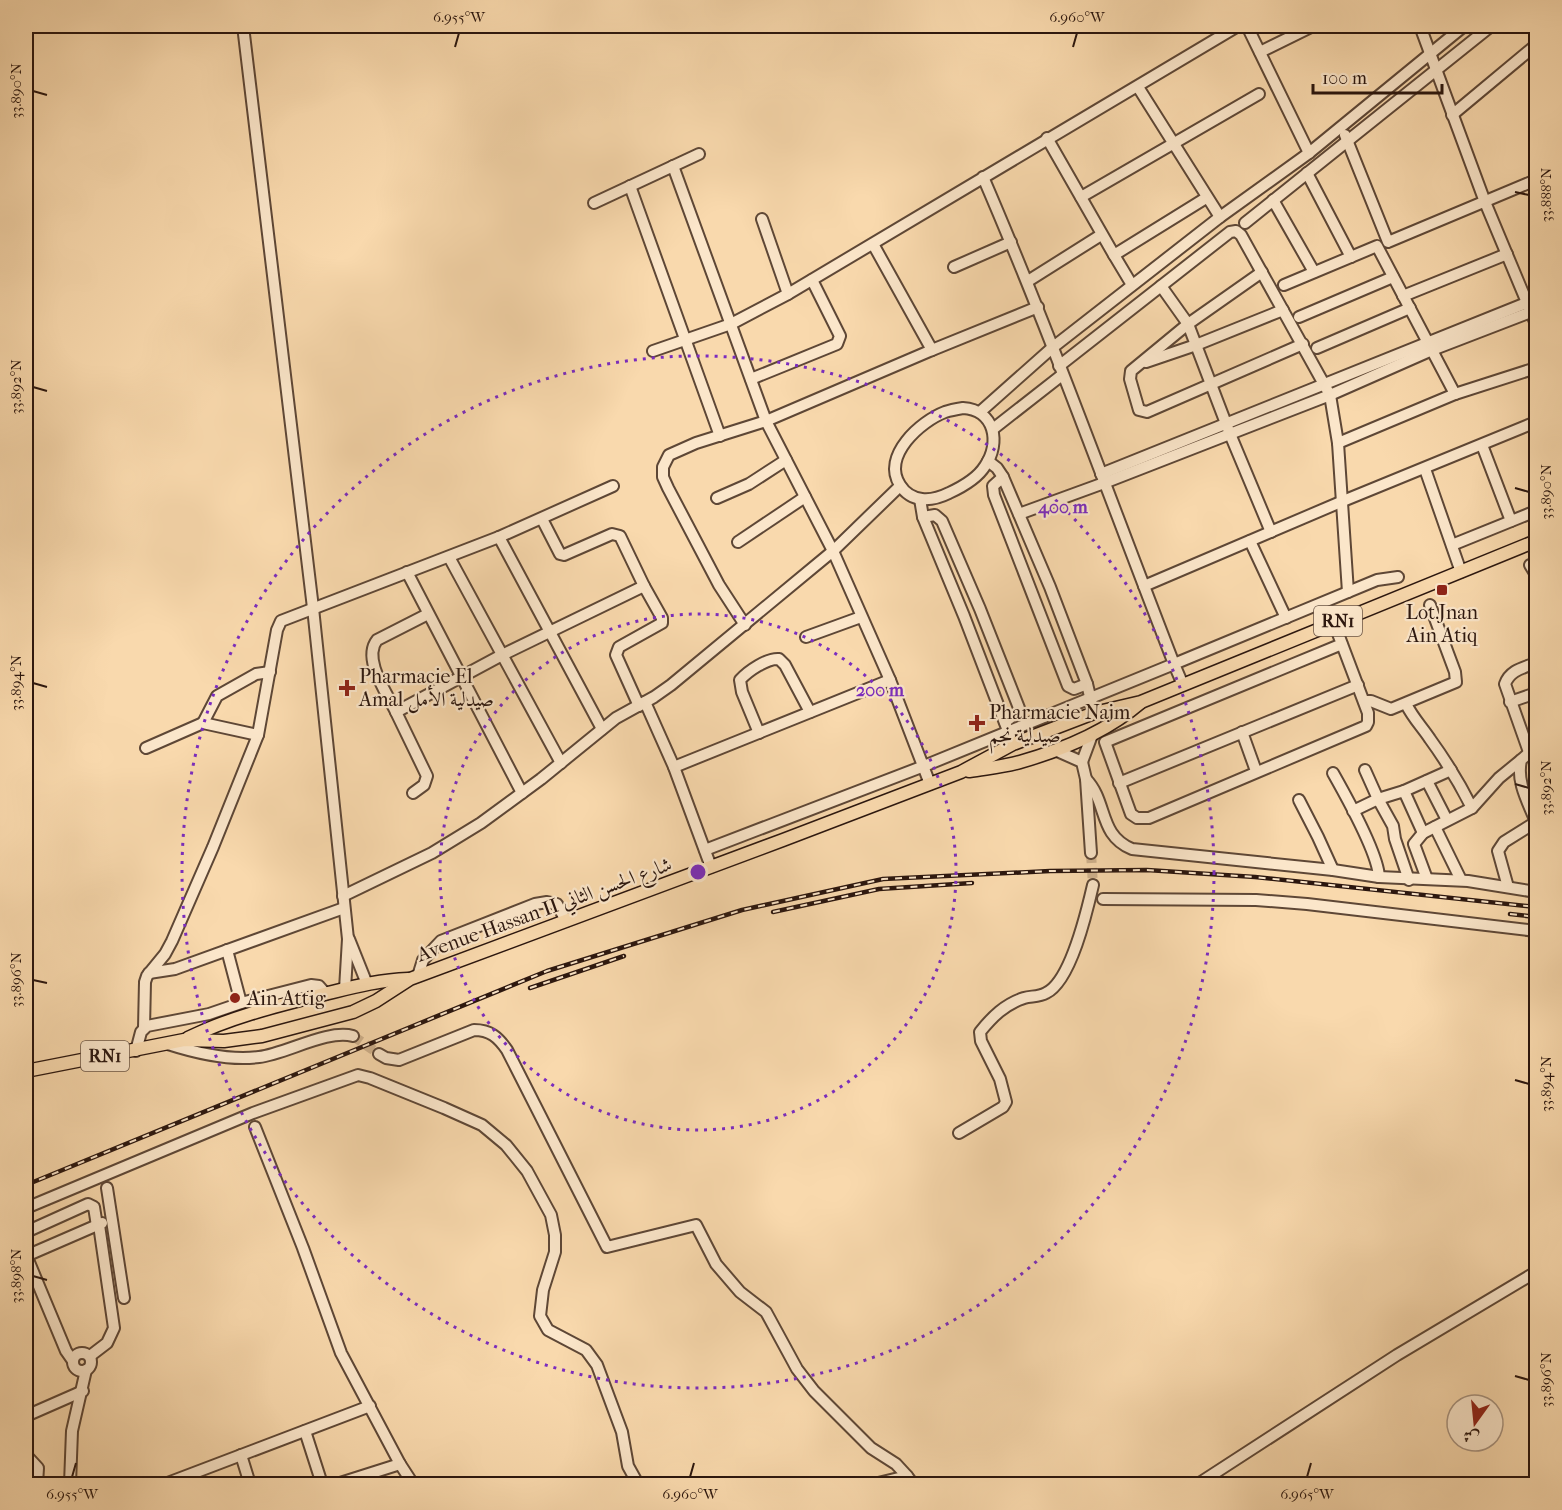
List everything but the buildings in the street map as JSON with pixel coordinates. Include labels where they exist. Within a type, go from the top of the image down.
[{"type":"main road","name":"Avenue Hassan II شارع الحسن الثاني","points":[[184,1040],[224,1041],[255,1037],[353,1012],[414,978],[961,772],[1013,744],[1094,713],[1141,702],[1183,686],[1536,541]]},
{"type":"main road","name":"Avenue Hassan II شارع الحسن الثاني","points":[[961,772],[1019,763],[1055,750],[1092,735],[1121,719],[1141,702]]},
{"type":"main road","points":[[1092,735],[1098,722],[1094,713]]},
{"type":"main road","points":[[1013,744],[1013,754],[1019,763]]},
{"type":"main road","name":"Avenue Hassan II شارع الحسن الثاني","points":[[26,1071],[184,1040],[243,1009],[367,984],[414,978]]},
{"type":"main road","points":[[347,989],[355,992],[359,1001],[353,1012]]},
{"type":"main road","points":[[243,1009],[240,1026],[243,1033],[255,1037]]},
{"type":"street","points":[[243,26],[313,608],[348,939],[347,989]]},
{"type":"street","points":[[653,351],[731,324],[788,294],[1239,26]]},
{"type":"street","points":[[1247,26],[1309,153]]},
{"type":"street","points":[[1260,52],[1313,26]]},
{"type":"street","points":[[1419,26],[1485,202],[1507,254],[1533,306],[1536,324]]},
{"type":"street","points":[[980,412],[1052,348],[1220,217],[1309,153],[1464,26]]},
{"type":"street","points":[[1245,223],[1491,26]]},
{"type":"street","points":[[1452,115],[1536,45]]},
{"type":"street","points":[[1138,87],[1220,217]]},
{"type":"street","points":[[1081,197],[1259,94]]},
{"type":"street","points":[[1341,126],[1388,242],[1535,184]]},
{"type":"street","points":[[1047,138],[1101,235],[1132,285]]},
{"type":"street","points":[[594,203],[699,154]]},
{"type":"street","points":[[673,166],[765,421],[833,551],[890,680],[930,784]]},
{"type":"street","points":[[1307,173],[1351,257]]},
{"type":"street","points":[[983,177],[1028,281],[1060,370],[1183,686]]},
{"type":"street","points":[[630,186],[720,436]]},
{"type":"street","points":[[1114,255],[1206,198]]},
{"type":"street","points":[[1274,200],[1314,272]]},
{"type":"street","points":[[762,219],[788,294]]},
{"type":"street","points":[[993,429],[1161,286],[1230,232],[1236,231],[1241,235],[1328,390],[1338,443],[1348,592]]},
{"type":"street","points":[[1028,281],[1101,235]]},
{"type":"street","points":[[954,267],[1011,242]]},
{"type":"street","points":[[873,244],[932,350]]},
{"type":"street","points":[[1284,285],[1377,246],[1455,394]]},
{"type":"street","points":[[1403,296],[1507,254]]},
{"type":"street","points":[[1262,272],[1188,324],[1131,371],[1130,379],[1139,410],[1147,412],[1303,345]]},
{"type":"street","points":[[1299,317],[1393,277]]},
{"type":"street","points":[[751,379],[834,347],[839,341],[838,332],[812,280]]},
{"type":"street","points":[[1161,286],[1188,324],[1271,532]]},
{"type":"street","points":[[1019,514],[1533,306]]},
{"type":"street","points":[[745,625],[719,585],[663,477],[663,467],[669,455],[765,421],[1038,307]]},
{"type":"street","points":[[1317,348],[1410,308]]},
{"type":"street","points":[[1139,364],[1196,345],[1283,310]]},
{"type":"street","points":[[1338,443],[1455,394],[1536,368]]},
{"type":"street","points":[[963,408],[980,412],[993,429],[993,448],[988,461],[980,473],[957,489],[932,499],[920,499],[909,494],[900,486],[895,469],[897,457],[919,428],[945,412],[963,408]]},
{"type":"street","points":[[1144,586],[1536,422]]},
{"type":"street","points":[[1482,445],[1511,521]]},
{"type":"street","points":[[717,498],[749,484],[786,460]]},
{"type":"street","points":[[988,461],[1003,477],[1050,587],[1087,684],[1094,713]]},
{"type":"street","points":[[1425,469],[1461,572]]},
{"type":"street","points":[[1003,477],[995,482],[993,490],[1068,686],[1074,689],[1087,684]]},
{"type":"street","points":[[136,1051],[144,1028],[144,987],[149,973],[165,954],[171,941],[213,847],[258,735],[277,630],[281,621],[499,537],[613,486]]},
{"type":"street","points":[[343,896],[432,853],[481,823],[622,714],[671,685],[833,551],[900,486]]},
{"type":"street","points":[[738,542],[805,497]]},
{"type":"street","points":[[920,499],[922,516],[964,616],[1013,744]]},
{"type":"street","points":[[1452,545],[1536,512]]},
{"type":"street","points":[[922,516],[935,515],[942,521],[980,609],[1019,708],[1006,727]]},
{"type":"street","points":[[542,519],[560,554],[564,555],[612,534],[620,536],[662,618],[662,622],[619,647],[616,655],[674,767],[711,867]]},
{"type":"street","points":[[499,537],[602,729]]},
{"type":"street","points":[[1250,541],[1286,618]]},
{"type":"street","points":[[449,557],[561,763]]},
{"type":"street","points":[[1530,565],[1536,575]]},
{"type":"street","points":[[407,572],[522,793]]},
{"type":"street","points":[[705,850],[924,766],[1006,727],[1091,698],[1377,580],[1398,577]]},
{"type":"street","points":[[396,712],[502,655],[644,586]]},
{"type":"street","points":[[1034,594],[1050,587]]},
{"type":"street","points":[[1364,701],[1371,701],[1391,709],[1453,684],[1457,680],[1430,606]]},
{"type":"street","points":[[964,616],[980,609]]},
{"type":"street","points":[[414,793],[424,785],[427,776],[373,665],[371,652],[377,640],[428,614]]},
{"type":"street","points":[[806,638],[861,617]]},
{"type":"street","points":[[1334,623],[1369,718],[1363,729],[1146,818],[1137,818],[1131,814],[1105,742],[1342,645]]},
{"type":"street","points":[[759,733],[742,692],[740,680],[744,675],[770,660],[779,659],[785,665],[810,712]]},
{"type":"street","points":[[1508,887],[1499,848],[1504,842],[1536,822],[1524,795],[1519,776],[1529,753],[1506,689],[1507,678],[1515,671],[1536,663]]},
{"type":"street","points":[[203,723],[217,696],[256,674],[270,672]]},
{"type":"street","points":[[674,767],[890,680]]},
{"type":"street","points":[[1119,783],[1358,685]]},
{"type":"street","points":[[1510,702],[1536,693]]},
{"type":"street","points":[[1406,704],[1413,719],[1422,726],[1451,770],[1472,808]]},
{"type":"street","points":[[146,748],[203,723],[258,735]]},
{"type":"street","points":[[1242,732],[1256,771]]},
{"type":"street","points":[[1090,853],[1086,779],[1082,762],[1092,735]]},
{"type":"street","points":[[1055,750],[1082,762]]},
{"type":"street","points":[[1427,879],[1414,844],[1423,833],[1472,808],[1499,778],[1529,753]]},
{"type":"street","points":[[1365,770],[1393,826],[1397,846],[1409,880]]},
{"type":"street","points":[[1353,811],[1451,770]]},
{"type":"street","points":[[1333,773],[1376,863],[1379,878]]},
{"type":"street","points":[[1086,779],[1098,797],[1113,837],[1132,849],[1333,870],[1379,878],[1461,880],[1536,892]]},
{"type":"street","points":[[1427,781],[1447,820]]},
{"type":"street","points":[[1404,791],[1423,833]]},
{"type":"street","points":[[1299,800],[1333,870]]},
{"type":"street","points":[[1435,827],[1461,880]]},
{"type":"street","points":[[959,1133],[1003,1107],[1006,1102],[1000,1079],[981,1041],[981,1032],[994,1016],[1007,1006],[1044,994],[1052,990],[1060,981],[1084,923],[1093,885]]},
{"type":"street","points":[[1103,899],[1256,900],[1307,903],[1536,931]]},
{"type":"street","points":[[414,978],[423,960],[441,941],[536,904],[547,902],[557,904],[566,921]]},
{"type":"street","points":[[149,973],[175,969],[344,908]]},
{"type":"street","points":[[348,939],[367,984]]},
{"type":"street","points":[[144,1028],[243,1009],[227,951]]},
{"type":"street","points":[[379,1054],[386,1058],[399,1060],[474,1030],[484,1030],[494,1035],[507,1050],[607,1247],[696,1225],[716,1264],[740,1292],[766,1312],[797,1369],[814,1391],[871,1448],[896,1464],[910,1480]]},
{"type":"street","points":[[168,1044],[196,1052],[245,1058],[261,1057],[338,1034],[353,1036]]},
{"type":"street","points":[[255,1037],[275,1053]]},
{"type":"street","points":[[26,1208],[253,1113],[358,1075],[470,1119],[491,1131],[515,1155],[527,1171],[551,1215],[556,1244],[543,1290],[540,1316],[548,1330],[586,1350],[597,1365],[622,1432],[628,1466],[638,1485]]},
{"type":"street","points":[[255,1127],[303,1248],[338,1345],[413,1485]]},
{"type":"street","points":[[107,1188],[124,1299]]},
{"type":"street","points":[[26,1232],[88,1204],[94,1207],[114,1328],[107,1342],[90,1356]]},
{"type":"street","points":[[86,1370],[77,1369],[66,1351],[26,1256],[111,1219]]},
{"type":"street","points":[[1198,1485],[1397,1354],[1536,1272]]},
{"type":"street","points":[[73,1361],[81,1352],[90,1356]]},
{"type":"street","points":[[70,1485],[72,1431],[86,1370],[91,1365],[90,1356]]},
{"type":"street","points":[[26,1416],[83,1391]]},
{"type":"street","points":[[165,1485],[183,1481],[241,1455],[370,1406]]},
{"type":"street","points":[[305,1431],[322,1485]]},
{"type":"street","points":[[26,1455],[38,1468],[37,1485]]},
{"type":"street","points":[[241,1455],[250,1485]]},
{"type":"street","points":[[337,1485],[400,1464]]},
{"type":"street","points":[[874,1485],[910,1480]]},
{"type":"tunnel","points":[[1091,853],[1093,885]]},
{"type":"tunnel","points":[[353,1036],[379,1054]]},
{"type":"railway","points":[[26,1185],[547,971],[742,910],[883,879],[1050,871],[1147,870],[1255,877],[1536,907]]},
{"type":"railway","points":[[773,912],[879,889],[972,883]]},
{"type":"railway","points":[[1510,914],[1536,917]]},
{"type":"railway","points":[[530,988],[624,956]]},
{"type":"place","name":"Lot.Jnan Ain Atiq","points":[[1442,590]]},
{"type":"place","name":"Pharmacie El Amal صيدلية الأمل","points":[[347,688]]},
{"type":"place","name":"Pharmacie Najm صيدلية نجم","points":[[977,723]]},
{"type":"place","name":"Ain Attig","points":[[235,998]]}]
